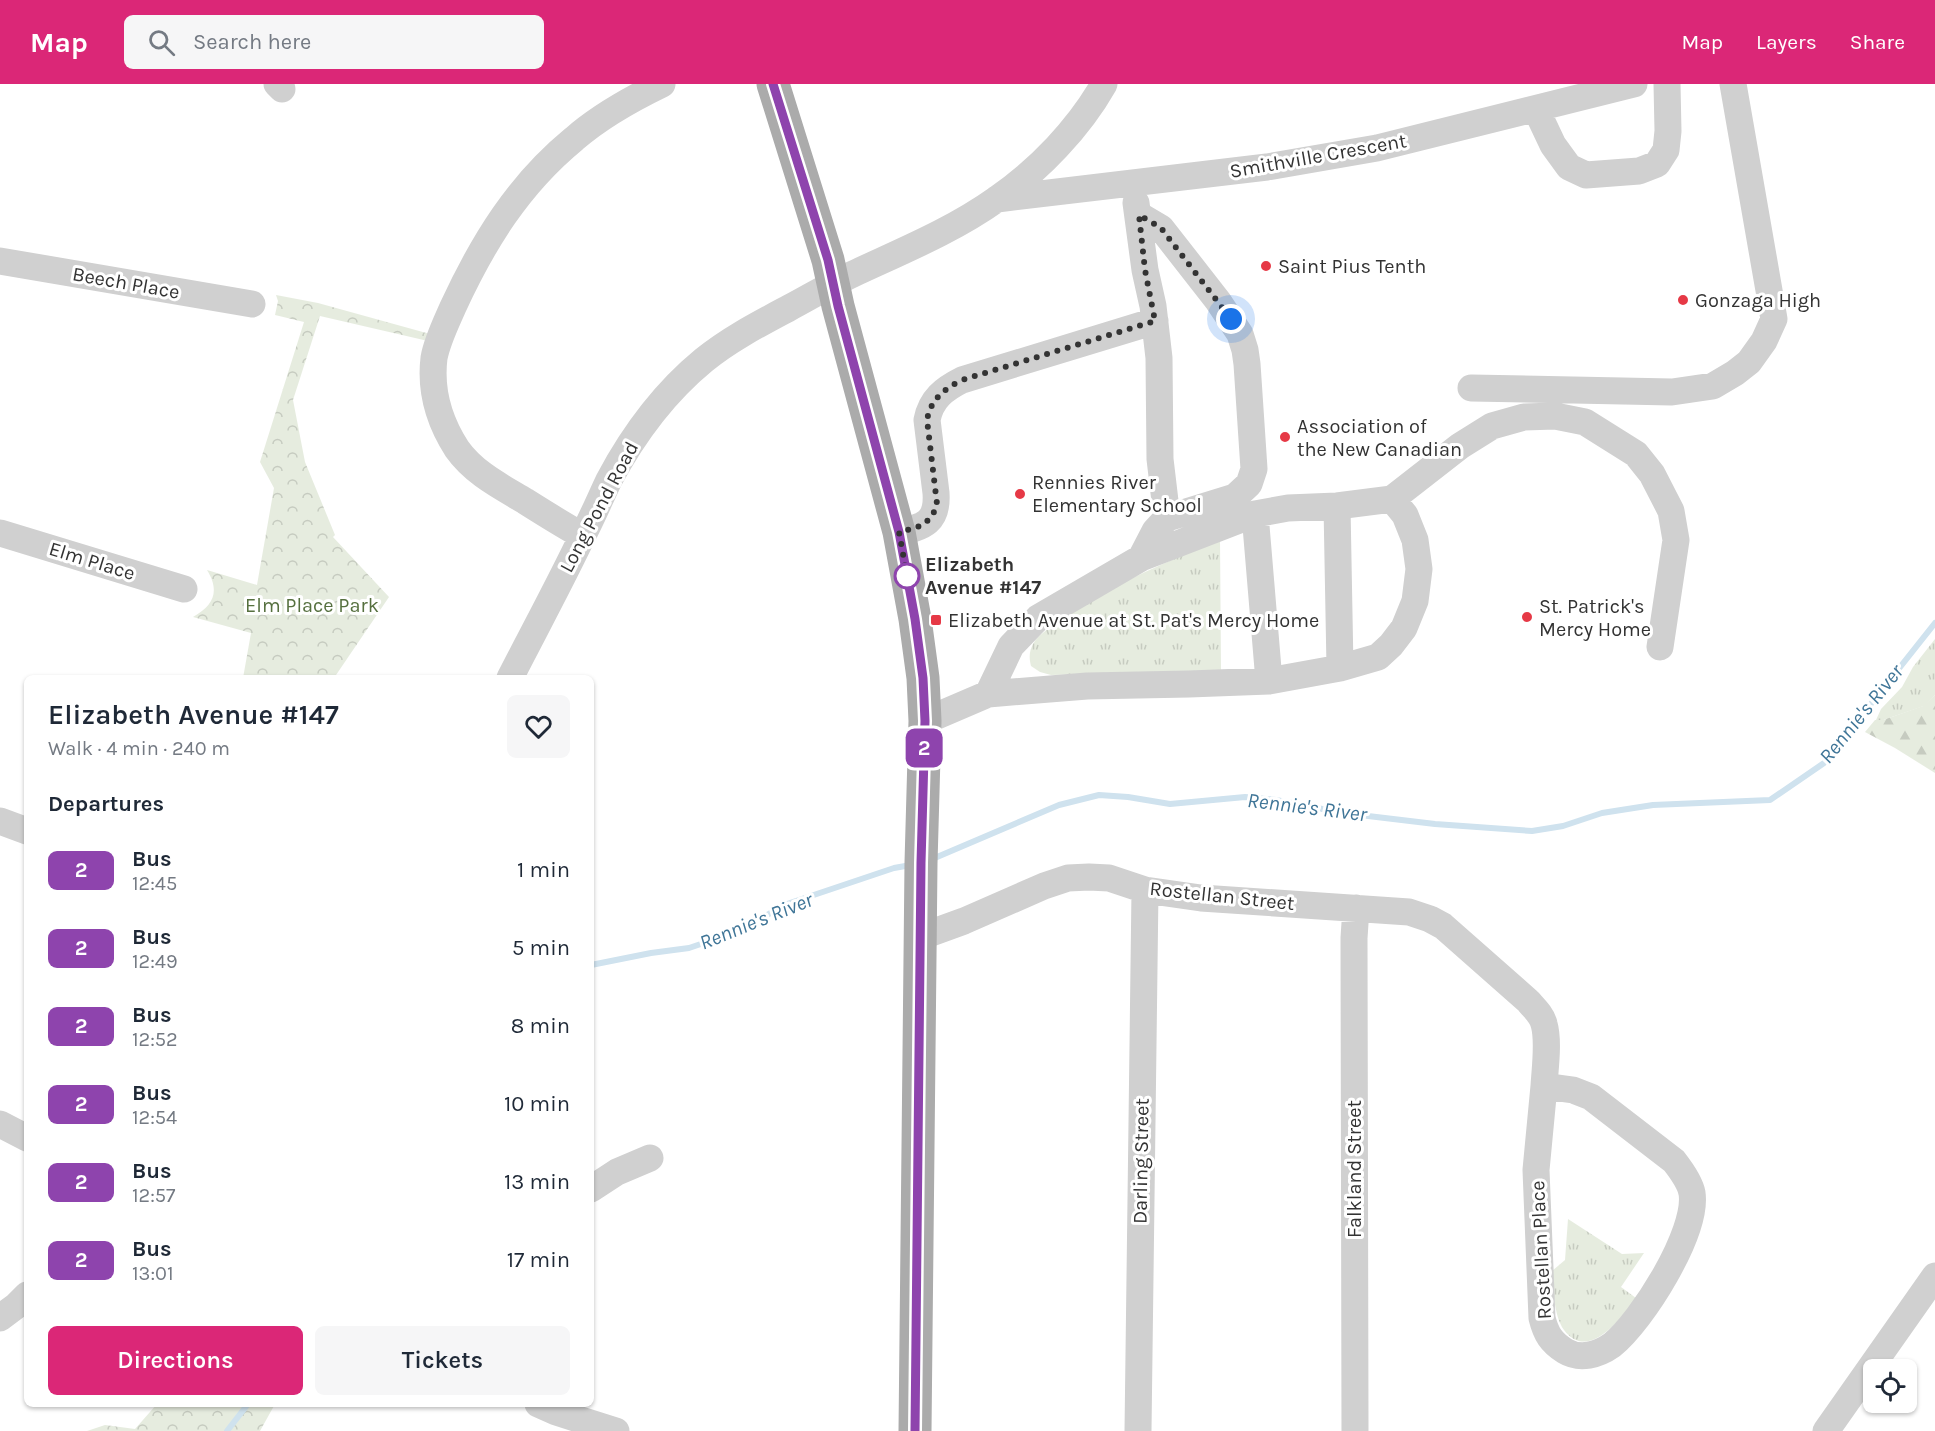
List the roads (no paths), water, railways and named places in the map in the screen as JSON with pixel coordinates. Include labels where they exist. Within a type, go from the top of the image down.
[{"type":"main road","points":[[773,84],[828,260],[899,532],[923,678],[925,721],[920,937],[915,1431]]},
{"type":"street","points":[[583,536],[490,480],[471,466],[458,449],[439,414],[435,400],[435,356],[462,288],[487,240],[513,202],[546,165],[575,138],[630,99],[662,84]]},
{"type":"street","name":"Long Pond Road","points":[[512,675],[610,479],[652,413],[679,383],[726,344],[833,285],[952,227],[997,199],[1025,178],[1049,154],[1085,112],[1104,84]]},
{"type":"street","name":"Smithville Crescent","points":[[997,199],[1267,167],[1377,148],[1634,84]]},
{"type":"street","points":[[1536,109],[1552,146],[1569,167],[1586,175],[1639,171],[1657,164],[1666,150],[1667,84]]},
{"type":"street","points":[[1471,388],[1672,392],[1713,386],[1749,362],[1764,341],[1774,319],[1733,84]]},
{"type":"street","points":[[1132,184],[1139,215],[1159,358],[1160,459],[1167,518]]},
{"type":"street","points":[[1139,215],[1161,228],[1218,301],[1240,334],[1247,364],[1254,469],[1249,484],[1235,497],[1167,518],[1155,531],[1141,558]]},
{"type":"street","name":"Beech Place","points":[[0,261],[252,304]]},
{"type":"street","points":[[899,532],[926,523],[934,513],[937,504],[927,420],[936,398],[946,388],[962,380],[1155,321]]},
{"type":"street","points":[[988,694],[1011,646],[1038,618],[1141,558],[1255,514],[1288,508],[1337,506],[1392,499],[1460,446],[1492,426],[1524,417],[1555,416],[1586,422],[1636,454],[1652,474],[1671,512],[1676,540],[1660,647]]},
{"type":"street","points":[[925,721],[988,694],[1087,686],[1269,681],[1341,668],[1378,657],[1404,628],[1415,601],[1419,569],[1415,540],[1405,515],[1392,499]]},
{"type":"street","points":[[1337,506],[1341,668]]},
{"type":"street","points":[[1255,514],[1269,681]]},
{"type":"street","name":"Elm Place","points":[[0,533],[184,589]]},
{"type":"street","points":[[0,821],[24,830]]},
{"type":"street","name":"Rostellan Street","points":[[920,937],[1068,878],[1109,878],[1144,890],[1201,898],[1356,908]]},
{"type":"street","name":"Darling Street","points":[[1138,1431],[1144,890]]},
{"type":"street","name":"Rostellan Place","points":[[1356,908],[1409,912],[1430,919],[1455,936],[1528,1001],[1545,1024],[1544,1086],[1536,1170],[1542,1318],[1546,1333],[1555,1344],[1568,1353],[1581,1357],[1596,1354],[1612,1345],[1643,1308],[1672,1263],[1684,1236],[1690,1214],[1692,1193],[1684,1175],[1674,1161],[1591,1097],[1573,1090],[1544,1086]]},
{"type":"street","name":"Falkland Street","points":[[1355,1431],[1354,938],[1356,908]]},
{"type":"street","points":[[0,1124],[24,1136]]},
{"type":"street","points":[[594,1187],[617,1172],[651,1158]]},
{"type":"street","points":[[1826,1431],[1935,1276]]},
{"type":"street","points":[[0,1318],[24,1298]]},
{"type":"street","points":[[545,1407],[616,1431]]},
{"type":"waterway","name":"Rennie's River","points":[[930,860],[1059,805],[1099,795],[1170,804],[1245,797],[1276,800],[1343,813],[1435,824],[1532,831],[1563,826],[1602,813],[1653,805],[1770,800],[1824,763],[1935,623]]},
{"type":"waterway","name":"Rennie's River","points":[[594,964],[689,948],[742,930],[784,905],[894,868],[911,865]]},
{"type":"waterway","name":"Rennie's River","points":[[227,1431],[246,1407]]},
{"type":"place","name":"Saint Pius Tenth","points":[[1266,266]]},
{"type":"place","name":"Gonzaga High","points":[[1683,300]]},
{"type":"place","name":"Association of the New Canadian","points":[[1285,437]]},
{"type":"place","name":"Rennies River Elementary School","points":[[1020,494]]},
{"type":"place","name":"Elizabeth Avenue #147","points":[[907,576]]},
{"type":"place","name":"St. Patrick's Mercy Home","points":[[1527,617]]},
{"type":"place","name":"Elizabeth Avenue at St. Pat's Mercy Home","points":[[936,620]]},
{"type":"park label","name":"Elm Place Park","points":[[312,605]]}]
